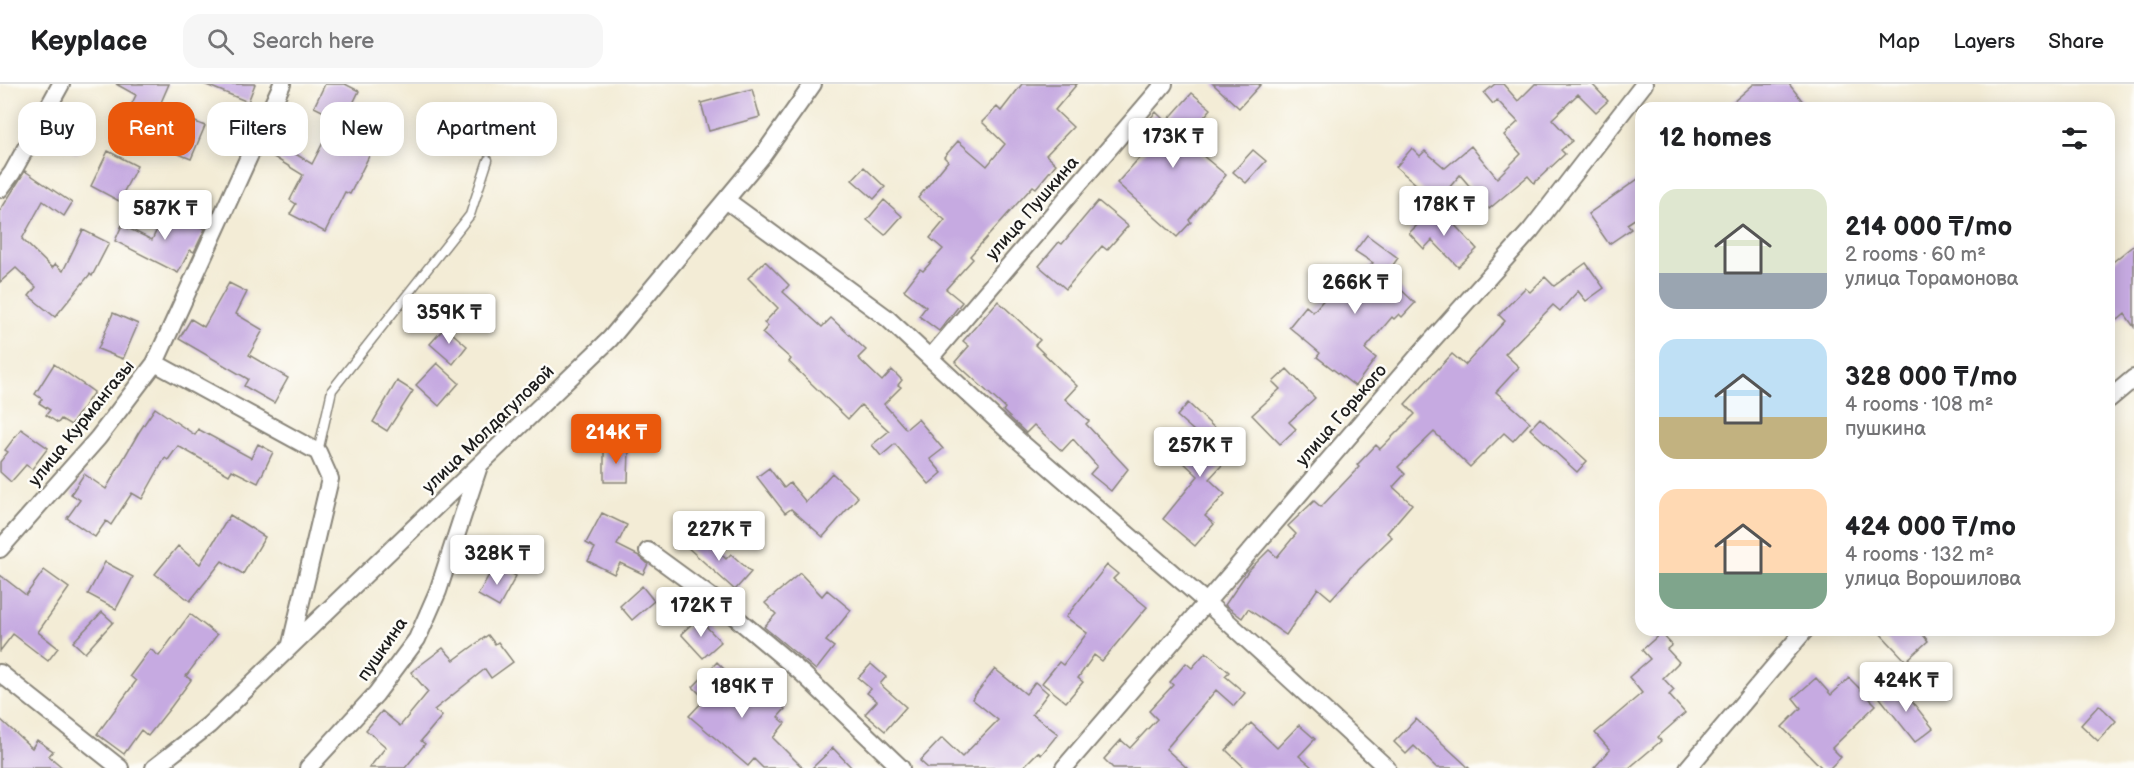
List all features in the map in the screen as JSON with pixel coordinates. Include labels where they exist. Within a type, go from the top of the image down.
[{"type":"street","points":[[0,189],[12,172],[61,84]]},
{"type":"street","name":"улица Курмангазы","points":[[0,549],[98,438],[155,363],[282,84]]},
{"type":"street","name":"улица Пушкина","points":[[930,358],[1164,84]]},
{"type":"street","name":"улица Горького","points":[[1064,768],[1418,356],[1531,230],[1644,84]]},
{"type":"street","name":"улица Молдагуловой","points":[[154,768],[208,725],[610,339],[763,155],[807,88]]},
{"type":"street","points":[[726,200],[887,318],[1017,439],[1206,602],[1387,768]]},
{"type":"street","points":[[155,363],[318,452],[330,479],[291,644]]},
{"type":"street","points":[[2115,394],[2134,378]]},
{"type":"street","name":"пушкина","points":[[308,768],[376,694],[417,639],[438,591],[480,464]]},
{"type":"street","points":[[648,551],[715,600],[794,667],[901,768]]},
{"type":"street","points":[[1688,768],[1800,636]]},
{"type":"street","points":[[0,673],[120,768]]},
{"type":"lane","points":[[318,452],[333,390],[470,215],[488,160]]},
{"type":"building","points":[[116,84],[169,84],[161,102],[133,102],[136,95]]},
{"type":"building","points":[[204,84],[255,84],[248,102]]},
{"type":"building","points":[[325,84],[345,84],[359,91],[354,102],[320,102],[320,110],[314,107]]},
{"type":"building","points":[[1022,84],[1077,84],[1055,110],[1073,127],[1046,155],[1056,164],[970,256],[973,259],[946,289],[962,302],[939,331],[919,316],[926,307],[904,290],[920,269],[923,271],[943,249],[930,238],[945,220],[918,198],[948,161],[944,157],[958,141],[987,166],[1005,144],[982,122],[997,107],[1001,111]]},
{"type":"building","points":[[1213,84],[1261,84],[1239,108]]},
{"type":"building","points":[[1495,84],[1503,84],[1518,101],[1535,84],[1592,84],[1608,101],[1596,112],[1578,94],[1552,119],[1572,141],[1561,150],[1565,154],[1534,183],[1528,176],[1489,209],[1460,175],[1437,202],[1396,167],[1412,148],[1420,156],[1425,151],[1445,168],[1471,146],[1497,178],[1521,154],[1504,135],[1518,122],[1497,100],[1493,104],[1484,93]]},
{"type":"building","points":[[1754,84],[1789,84],[1803,102],[1733,102]]},
{"type":"building","points":[[752,89],[760,117],[709,131],[701,103]]},
{"type":"building","points":[[1192,93],[1211,109],[1184,140],[1226,175],[1177,237],[1117,183],[1157,138],[1144,125],[1156,112],[1166,122]]},
{"type":"building","points":[[195,122],[205,126],[195,150]]},
{"type":"building","points":[[320,148],[320,156],[369,156],[350,194],[345,192],[325,232],[290,214],[296,204],[290,200],[303,175],[272,156],[299,156],[312,164]]},
{"type":"building","points":[[1253,150],[1266,161],[1246,183],[1233,172]]},
{"type":"building","points":[[108,151],[108,156],[118,156],[137,166],[119,201],[91,186]]},
{"type":"building","points":[[864,167],[885,187],[874,199],[852,180]]},
{"type":"building","points":[[25,171],[72,203],[64,216],[43,201],[22,239],[52,268],[55,264],[63,271],[83,230],[109,243],[92,276],[90,274],[55,317],[29,296],[36,287],[16,268],[0,282],[0,211]]},
{"type":"building","points":[[1635,181],[1635,219],[1627,224],[1631,229],[1609,244],[1588,214]]},
{"type":"building","points":[[884,200],[902,216],[885,235],[867,220]]},
{"type":"building","points":[[1098,201],[1128,226],[1107,250],[1102,246],[1066,289],[1039,266],[1059,242],[1062,244]]},
{"type":"building","points":[[1437,206],[1477,249],[1458,267],[1432,240],[1424,249],[1409,233]]},
{"type":"building","points":[[166,210],[205,229],[194,252],[190,250],[178,273],[115,241],[122,225],[152,240]]},
{"type":"building","points":[[1367,235],[1398,258],[1386,275],[1415,303],[1402,317],[1399,314],[1394,319],[1392,317],[1365,349],[1376,358],[1355,386],[1317,357],[1320,353],[1289,327],[1306,306],[1313,312],[1341,280],[1350,288],[1373,263],[1355,251]]},
{"type":"building","points":[[2134,245],[2134,327],[2125,314],[2118,320],[2115,316],[2115,260]]},
{"type":"building","points":[[765,261],[789,285],[783,292],[822,327],[831,318],[866,350],[858,358],[882,381],[892,370],[902,380],[898,385],[901,387],[884,404],[906,429],[918,419],[943,449],[930,459],[942,473],[929,484],[895,444],[881,456],[872,445],[889,431],[861,405],[848,419],[789,362],[791,359],[762,333],[768,326],[764,323],[778,308],[748,278]]},
{"type":"building","points":[[1586,263],[1604,288],[1586,301],[1578,291],[1560,311],[1553,305],[1505,354],[1519,367],[1496,392],[1530,422],[1513,441],[1504,433],[1470,467],[1434,432],[1398,467],[1405,474],[1393,487],[1412,504],[1387,533],[1392,537],[1331,599],[1318,588],[1286,635],[1248,609],[1242,618],[1225,605],[1248,571],[1269,550],[1277,557],[1296,534],[1288,526],[1314,501],[1321,507],[1359,467],[1357,465],[1376,445],[1380,449],[1415,414],[1405,404],[1452,354],[1465,365],[1505,321],[1499,315],[1525,288],[1530,292],[1545,277],[1554,286]]},
{"type":"building","points":[[229,283],[247,292],[236,314],[263,330],[249,355],[288,378],[274,403],[244,386],[248,379],[179,339],[191,319],[204,327]]},
{"type":"building","points":[[998,301],[1040,340],[1035,345],[1077,386],[1065,399],[1089,421],[1086,424],[1128,469],[1111,491],[1090,474],[1097,466],[1073,439],[1062,451],[1034,425],[1026,433],[1003,411],[1005,408],[955,362],[969,346],[963,341]]},
{"type":"building","points":[[113,313],[138,324],[123,359],[98,349]]},
{"type":"building","points":[[445,327],[467,346],[453,364],[430,344]]},
{"type":"building","points":[[437,363],[459,383],[439,406],[416,385]]},
{"type":"building","points":[[54,364],[94,392],[71,425],[61,419],[58,423],[46,415],[50,410],[39,403],[42,399],[35,394]]},
{"type":"building","points":[[1287,369],[1315,398],[1289,422],[1296,429],[1280,444],[1252,415],[1280,389],[1273,382]]},
{"type":"building","points":[[397,381],[413,391],[387,431],[373,422]]},
{"type":"building","points":[[1188,403],[1237,449],[1209,479],[1225,494],[1205,516],[1214,524],[1195,546],[1163,519],[1198,476],[1181,460],[1202,438],[1177,416]]},
{"type":"building","points":[[155,408],[195,435],[198,429],[251,458],[258,444],[273,452],[258,483],[232,470],[229,475],[178,446],[168,460],[165,458],[142,499],[132,493],[111,525],[106,521],[95,537],[67,518],[80,500],[71,494],[84,474],[106,489]]},
{"type":"building","points":[[1540,418],[1587,461],[1577,472],[1530,429]]},
{"type":"building","points":[[21,429],[48,448],[32,469],[26,465],[11,482],[0,472],[0,462],[8,452],[5,450]]},
{"type":"building","points":[[604,448],[629,449],[628,482],[604,482]]},
{"type":"building","points":[[769,468],[784,488],[790,483],[806,502],[832,473],[858,497],[823,537],[791,509],[785,513],[757,477]]},
{"type":"building","points":[[602,513],[627,525],[617,545],[639,556],[648,564],[643,574],[620,563],[614,574],[588,561],[595,548],[586,543]]},
{"type":"building","points":[[230,515],[265,537],[243,574],[222,561],[190,601],[155,574],[178,546],[200,564]]},
{"type":"building","points":[[699,532],[726,559],[731,554],[751,572],[735,590],[686,546]]},
{"type":"building","points":[[105,562],[133,577],[116,609],[88,594]]},
{"type":"building","points":[[495,564],[516,576],[499,607],[478,595]]},
{"type":"building","points":[[1107,565],[1118,574],[1113,579],[1147,607],[1102,661],[1094,655],[1078,678],[1083,682],[1066,702],[1042,683],[1059,662],[1063,665],[1087,633],[1066,617]]},
{"type":"building","points":[[44,570],[69,588],[38,632],[58,648],[48,661],[13,634],[0,651],[0,575],[26,595]]},
{"type":"building","points":[[800,573],[822,596],[827,590],[851,610],[826,641],[834,647],[816,670],[764,627],[776,614],[765,603]]},
{"type":"building","points":[[642,586],[654,601],[632,620],[620,606]]},
{"type":"building","points":[[102,612],[113,622],[85,653],[73,642]]},
{"type":"building","points":[[190,614],[217,635],[186,676],[191,680],[171,707],[148,736],[141,730],[124,754],[97,734],[136,681],[130,676],[150,649],[159,656]]},
{"type":"building","points":[[698,618],[721,642],[703,658],[681,634]]},
{"type":"building","points":[[488,635],[495,644],[498,642],[513,662],[491,678],[485,669],[434,710],[442,716],[421,741],[425,744],[405,768],[369,768],[386,747],[366,730],[382,711],[400,726],[428,692],[411,672],[443,648],[454,660]]},
{"type":"building","points":[[1658,636],[1664,636],[1672,645],[1667,649],[1679,662],[1663,678],[1674,690],[1669,695],[1685,713],[1658,737],[1661,741],[1629,768],[1594,768],[1610,750],[1595,733],[1642,693],[1629,677],[1650,659],[1642,650]]},
{"type":"building","points":[[1883,636],[1924,636],[1928,641],[1906,661]]},
{"type":"building","points":[[1206,652],[1229,672],[1225,676],[1245,693],[1234,706],[1216,690],[1166,749],[1187,768],[1113,768],[1104,759],[1121,740],[1130,748],[1157,719],[1149,711],[1173,685],[1170,682],[1186,663],[1192,668]]},
{"type":"building","points":[[717,662],[745,690],[753,680],[785,709],[778,717],[785,723],[773,738],[803,768],[763,768],[754,759],[748,766],[689,716],[705,699],[693,687]]},
{"type":"building","points":[[871,664],[886,677],[880,684],[906,707],[885,731],[865,714],[877,701],[867,693],[871,689],[858,678]]},
{"type":"building","points":[[995,669],[1026,694],[1035,682],[1048,693],[1032,714],[1058,734],[1041,755],[1038,752],[1022,768],[928,768],[920,761],[942,738],[962,757],[998,720],[972,699]]},
{"type":"building","points":[[1816,678],[1831,695],[1849,678],[1876,705],[1832,748],[1841,757],[1830,768],[1822,768],[1782,727],[1801,708],[1793,698]]},
{"type":"building","points":[[1898,684],[1933,728],[1915,742],[1880,698]]},
{"type":"building","points":[[2099,705],[2116,721],[2098,741],[2081,725]]},
{"type":"building","points":[[0,719],[32,748],[37,740],[53,751],[49,756],[63,768],[0,768]]},
{"type":"building","points":[[1416,719],[1469,768],[1437,768],[1414,746],[1406,754],[1394,742]]},
{"type":"building","points":[[1251,723],[1277,748],[1299,725],[1315,739],[1299,756],[1313,768],[1245,768],[1226,750]]},
{"type":"building","points":[[833,748],[852,768],[812,768]]}]
